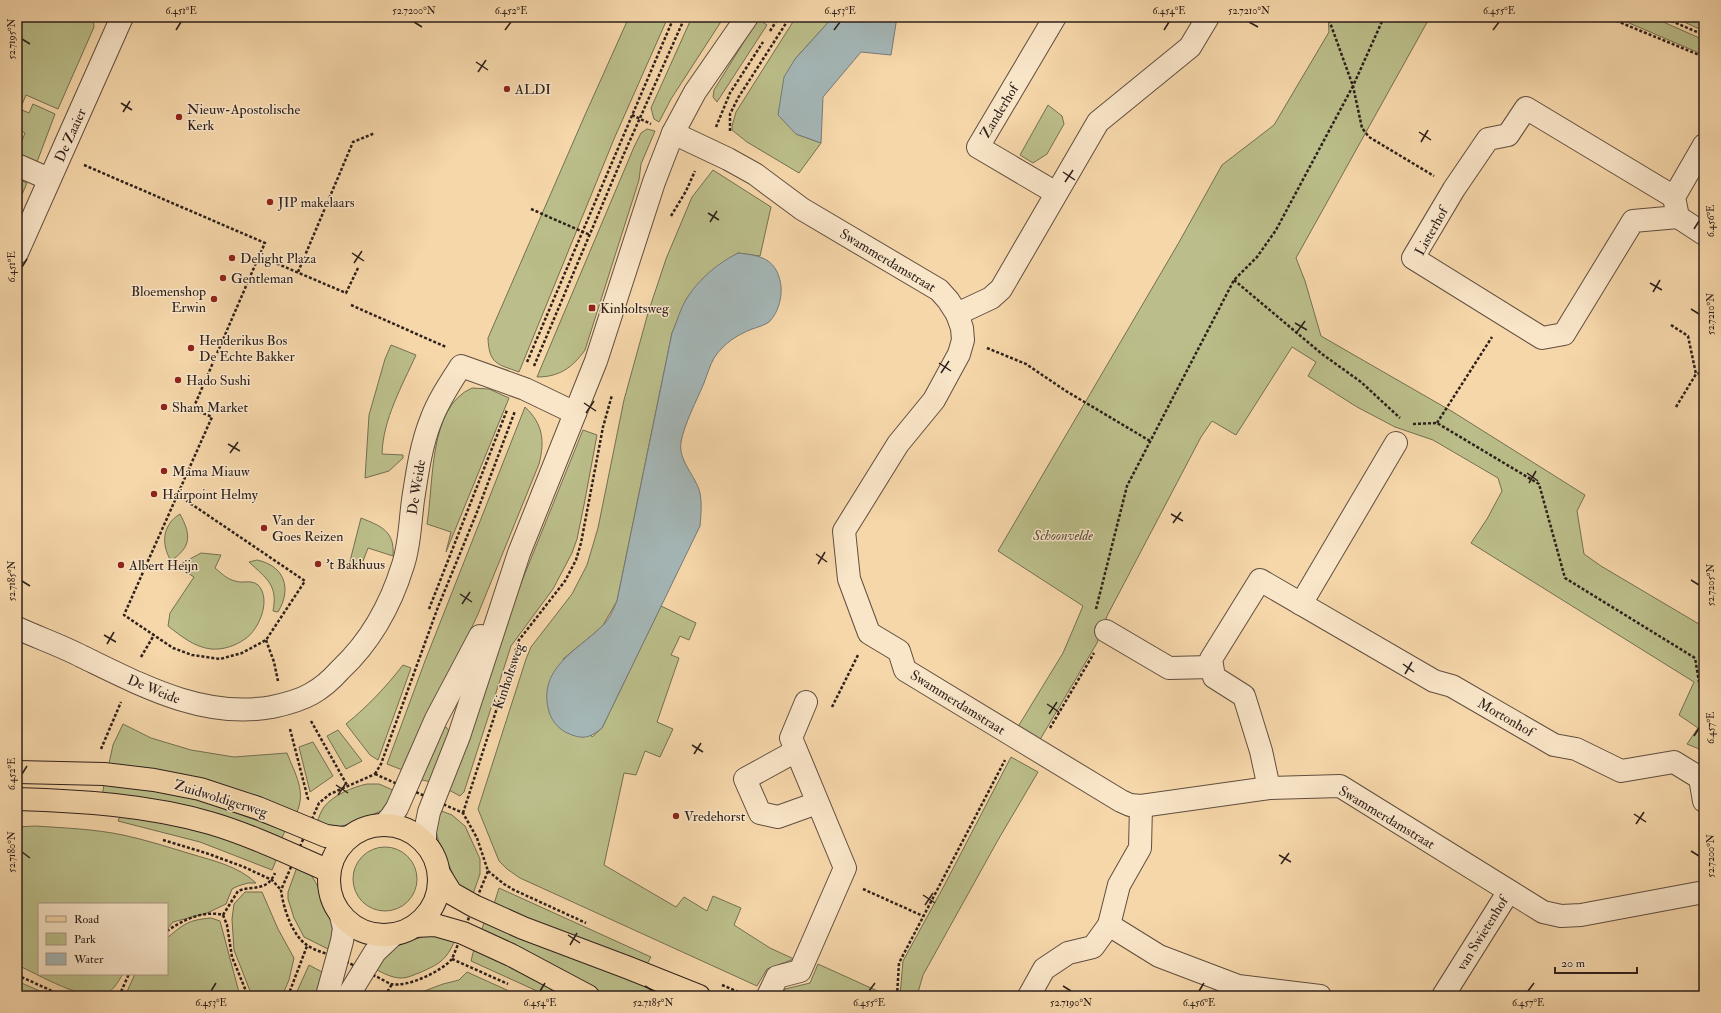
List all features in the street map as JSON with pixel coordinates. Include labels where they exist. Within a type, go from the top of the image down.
[{"type":"main road","name":"Zuidwoldigerweg","points":[[17,772],[104,774],[162,781],[200,789],[258,808],[326,836],[342,838],[348,837]]},
{"type":"main road","name":"Zuidwoldigerweg","points":[[17,799],[98,803],[172,814],[227,829],[329,871]]},
{"type":"main road","points":[[440,875],[438,895],[429,913],[415,926],[392,936],[378,936],[351,926],[341,916],[333,902],[329,887],[329,871],[335,853],[348,837],[371,826],[384,824],[399,827],[413,833],[425,843],[435,858],[440,875],[451,892],[474,906],[523,928],[699,996]]},
{"type":"main road","points":[[415,926],[435,925],[463,933],[511,955],[588,996]]},
{"type":"street","name":"De Zaaier","points":[[17,253],[122,17]]},
{"type":"street","name":"Kinholtsweg","points":[[384,824],[397,808],[436,719],[475,646],[519,553],[596,361],[654,182],[673,133],[695,92],[747,17]]},
{"type":"street","name":"Zanderhof","points":[[1055,17],[978,147],[1056,193]]},
{"type":"street","points":[[957,314],[991,298],[1001,289],[1098,122],[1190,47],[1208,17]]},
{"type":"street","name":"Listerhof","points":[[1526,108],[1676,207],[1633,221],[1564,334],[1542,338],[1413,258],[1454,189],[1488,139],[1508,135],[1526,108]]},
{"type":"street","name":"Swammerdamstraat","points":[[673,133],[728,159],[755,174],[802,209],[939,290],[957,314],[962,328],[963,340],[959,354],[934,400],[898,444],[844,531],[849,579],[869,633],[899,651],[905,670],[1017,739],[1130,805],[1141,806],[1269,788],[1340,786],[1543,912],[1562,916],[1581,915],[1704,892]]},
{"type":"street","points":[[1704,145],[1676,207],[1704,234]]},
{"type":"street","points":[[17,165],[49,179]]},
{"type":"street","name":"De Weide","points":[[17,628],[157,691],[179,700],[202,706],[226,709],[263,709],[300,700],[313,694],[329,681],[357,653],[376,627],[392,594],[403,565],[409,542],[419,464],[431,420],[444,392],[461,366],[525,389],[575,413]]},
{"type":"street","points":[[1301,604],[1396,443]]},
{"type":"street","name":"Kinholtsweg","points":[[425,843],[425,832],[429,812],[459,736],[519,553]]},
{"type":"street","name":"Mortonhof","points":[[1212,667],[1211,659],[1260,580],[1434,681],[1452,686],[1554,745],[1576,749],[1621,771],[1674,762],[1700,778],[1704,801]]},
{"type":"street","points":[[1106,631],[1169,668],[1212,667],[1214,677],[1244,696],[1261,751],[1269,788]]},
{"type":"street","points":[[768,996],[777,977],[800,971],[845,868],[791,738],[806,702]]},
{"type":"street","points":[[796,751],[745,779],[760,813],[778,816],[817,803]]},
{"type":"street","points":[[1029,996],[1044,969],[1068,953],[1093,947],[1109,925],[1119,885],[1140,848],[1141,806]]},
{"type":"street","name":"van Swietenhof","points":[[1443,996],[1509,891]]},
{"type":"street","points":[[327,996],[342,941],[344,928],[341,916]]},
{"type":"street","points":[[1109,925],[1159,956],[1238,986],[1320,996]]},
{"type":"street","points":[[348,996],[375,952],[392,936]]},
{"type":"path","points":[[429,609],[516,387],[674,17]]},
{"type":"path","points":[[772,17],[777,20]]},
{"type":"path","points":[[768,34],[779,17]]},
{"type":"path","points":[[1328,17],[1353,86],[1362,128],[1369,137],[1454,189]]},
{"type":"path","points":[[1037,751],[1106,631],[1099,624],[1095,612],[1127,486],[1234,280],[1257,257],[1276,230],[1353,86],[1384,17]]},
{"type":"path","points":[[1607,17],[1704,58]]},
{"type":"path","points":[[1662,17],[1704,35]]},
{"type":"path","points":[[667,222],[686,191],[730,94],[764,40]]},
{"type":"path","points":[[632,115],[640,119]]},
{"type":"path","points":[[298,272],[353,142],[375,133]]},
{"type":"path","points":[[61,155],[265,243],[193,409],[212,417],[124,615],[173,648],[192,654],[220,659],[242,653],[266,640],[305,581],[178,495]]},
{"type":"path","points":[[531,209],[590,235]]},
{"type":"path","points":[[259,256],[346,293],[358,268]]},
{"type":"path","points":[[1234,280],[1322,354],[1361,382],[1401,418]]},
{"type":"path","points":[[351,305],[451,350]]},
{"type":"path","points":[[1437,422],[1506,315]]},
{"type":"path","points":[[1672,325],[1688,336],[1696,374],[1676,406]]},
{"type":"path","points":[[1696,374],[1704,372]]},
{"type":"path","points":[[1066,391],[1150,441]]},
{"type":"path","name":"Kinholtsweg","points":[[463,813],[519,640],[565,581],[576,560],[581,543],[603,427],[612,392]]},
{"type":"path","points":[[1407,424],[1437,422],[1539,484],[1565,578],[1695,658],[1704,711]]},
{"type":"path","points":[[829,712],[869,633]]},
{"type":"path","points":[[300,700],[347,785]]},
{"type":"path","points":[[897,996],[899,963],[1017,739]]},
{"type":"path","points":[[160,839],[206,853],[244,867],[272,880],[281,890]]},
{"type":"path","points":[[840,879],[923,916]]},
{"type":"path","points":[[223,915],[227,925],[232,957],[248,996]]},
{"type":"path","points":[[288,996],[307,946]]},
{"type":"path","points":[[452,959],[515,987]]},
{"type":"path","points":[[17,975],[63,996]]},
{"type":"path","points":[[119,996],[129,975]]},
{"type":"path","points":[[385,996],[392,984]]},
{"type":"green space","points":[[21,17],[93,17],[94,27],[58,109],[26,95],[20,109],[29,113],[33,104],[55,114],[37,162],[17,153],[25,133],[17,129],[17,25]]},
{"type":"green space","points":[[629,17],[668,17],[614,139],[519,372],[500,365],[492,358],[488,338]]},
{"type":"green space","points":[[692,17],[724,17],[671,99],[659,122],[654,119],[651,108]]},
{"type":"green space","points":[[796,17],[833,17],[795,59],[796,134],[821,143],[799,173],[747,142],[732,130],[736,112]]},
{"type":"green space","name":"Schoonvelde","points":[[1328,17],[1430,17],[1296,258],[1305,281],[1321,336],[1453,412],[1585,495],[1577,511],[1584,554],[1601,566],[1704,627],[1704,751],[1687,744],[1698,728],[1679,715],[1694,682],[1471,543],[1487,519],[1502,491],[1498,478],[1433,440],[1395,427],[1357,407],[1308,376],[1316,362],[1292,347],[1236,435],[1212,421],[1201,437],[1107,616],[1097,643],[1038,743],[1016,730],[1063,653],[1083,606],[998,551],[1178,244],[1222,165],[1274,125],[1329,32]]},
{"type":"green space","points":[[1615,17],[1652,17],[1704,40],[1704,55]]},
{"type":"green space","points":[[1673,17],[1704,17],[1704,31]]},
{"type":"green space","points":[[758,19],[767,25],[717,102],[713,97],[714,90]]},
{"type":"green space","points":[[1048,105],[1062,116],[1064,124],[1047,154],[1033,163],[1020,155]]},
{"type":"green space","points":[[647,129],[655,131],[641,164],[639,180],[585,350],[575,362],[564,370],[545,377],[537,377],[634,147],[641,133]]},
{"type":"green space","points":[[713,170],[771,207],[760,256],[738,253],[709,273],[687,298],[672,333],[617,601],[602,627],[563,659],[592,737],[602,728],[661,606],[696,623],[689,640],[680,636],[671,655],[679,658],[657,722],[673,729],[660,757],[645,751],[636,775],[624,773],[604,865],[676,907],[684,897],[707,911],[713,896],[741,908],[734,925],[770,948],[794,959],[767,969],[757,986],[520,878],[499,861],[478,809],[531,647],[572,594],[587,565],[598,528],[624,400],[648,313],[666,259],[692,197]]},
{"type":"green space","points":[[17,179],[27,183],[17,206]]},
{"type":"green space","points":[[391,345],[416,355],[394,403],[383,441],[382,454],[403,455],[403,458],[389,471],[365,478],[369,415],[385,359]]},
{"type":"green space","points":[[472,388],[489,389],[509,398],[446,552],[451,532],[427,524],[436,448],[440,429],[447,412],[458,398]]},
{"type":"green space","points":[[525,407],[536,420],[541,433],[542,448],[539,464],[478,614],[405,771],[387,764],[425,661]]},
{"type":"green space","points":[[583,430],[597,435],[577,539],[572,553],[553,589],[511,646],[464,792],[460,796],[447,789],[496,645]]},
{"type":"green space","points":[[180,514],[188,534],[188,540],[183,550],[171,561],[166,548],[165,535],[174,518]]},
{"type":"green space","points":[[361,518],[380,527],[389,535],[392,541],[393,556],[368,548],[360,569],[349,565]]},
{"type":"green space","points":[[201,553],[221,555],[215,568],[224,576],[238,582],[255,583],[262,591],[264,606],[255,629],[245,639],[229,647],[211,649],[199,646],[178,634],[168,626],[170,613],[194,577],[177,566]]},
{"type":"green space","points":[[257,560],[274,567],[280,573],[283,580],[285,595],[278,612],[273,611],[274,595],[270,583],[249,562]]},
{"type":"green space","points":[[403,665],[411,668],[378,760],[370,755],[346,724],[376,696]]},
{"type":"green space","points":[[123,724],[151,738],[191,750],[234,757],[287,753],[299,783],[300,798],[296,814],[108,768],[113,745]]},
{"type":"green space","points":[[443,727],[446,727],[450,732],[431,782],[422,780],[420,777]]},
{"type":"green space","points":[[338,730],[362,761],[346,769],[327,736]]},
{"type":"green space","points":[[313,742],[333,776],[310,792],[299,747]]},
{"type":"green space","points":[[1011,757],[1038,772],[998,840],[923,975],[917,996],[900,996],[903,961]]},
{"type":"green space","points":[[104,784],[190,796],[285,831],[280,842],[102,797]]},
{"type":"green space","points":[[367,784],[379,784],[395,791],[388,805],[381,811],[353,823],[338,827],[326,826],[317,822],[323,809],[338,795],[350,789]]},
{"type":"green space","points":[[439,810],[452,815],[465,826],[480,859],[480,874],[473,894],[462,888],[456,881],[439,843],[436,831]]},
{"type":"green space","points":[[121,814],[133,814],[219,835],[277,858],[272,870],[200,842],[118,821]]},
{"type":"green space","points":[[35,826],[79,829],[123,835],[208,859],[234,868],[256,883],[248,883],[232,889],[226,904],[207,913],[173,922],[168,928],[168,903],[38,903],[38,975],[122,975],[110,992],[99,996],[88,995],[76,992],[49,981],[17,965],[17,827]]},
{"type":"green space","points":[[379,847],[391,847],[408,856],[415,867],[417,879],[415,891],[408,902],[391,911],[379,911],[367,906],[358,897],[353,885],[353,873],[358,861],[367,852]]},
{"type":"green space","points":[[297,867],[308,872],[312,876],[327,909],[333,931],[332,940],[328,949],[304,937],[294,918],[288,899],[288,892]]},
{"type":"green space","points":[[499,888],[651,957],[647,964],[596,948],[494,904]]},
{"type":"green space","points":[[245,892],[262,892],[278,929],[294,958],[289,980],[282,996],[252,996],[234,950],[232,919],[234,904]]},
{"type":"green space","points":[[211,918],[220,921],[240,996],[125,996],[135,975],[168,975],[168,937],[178,929],[197,920]]},
{"type":"green space","points":[[486,918],[678,996],[611,996],[576,981],[481,931]]},
{"type":"green space","points":[[432,934],[455,940],[445,957],[437,964],[419,973],[404,978],[384,974],[375,969],[374,967],[396,945]]},
{"type":"green space","points":[[474,949],[494,956],[566,996],[548,996],[471,961]]},
{"type":"green space","points":[[818,964],[886,996],[783,996],[785,989],[810,983]]},
{"type":"green space","points":[[309,965],[322,972],[316,996],[295,996]]},
{"type":"green space","points":[[467,972],[520,996],[411,996],[443,984],[459,980]]},
{"type":"green space","points":[[17,981],[51,996],[17,996]]},
{"type":"water","points":[[833,17],[897,17],[891,55],[861,52],[823,97],[821,143],[796,134],[778,115],[784,77],[795,59]]},
{"type":"water","points":[[738,253],[763,258],[773,265],[779,277],[781,288],[778,307],[769,322],[746,331],[731,340],[714,358],[688,420],[681,442],[682,456],[700,493],[700,526],[602,728],[585,737],[572,735],[558,726],[549,712],[547,697],[548,684],[553,673],[561,663],[604,625],[609,619],[614,608],[617,601],[672,333],[680,311],[697,284],[716,267]]},
{"type":"place","name":"ALDI","points":[[507,89]]},
{"type":"place","name":"Nieuw-Apostolische Kerk","points":[[179,117]]},
{"type":"place","name":"JIP makelaars","points":[[270,202]]},
{"type":"place","name":"Delight Plaza","points":[[232,258]]},
{"type":"place","name":"Gentleman","points":[[223,278]]},
{"type":"place","name":"Bloemenshop Erwin","points":[[214,299]]},
{"type":"place","name":"Kinholtsweg","points":[[592,308]]},
{"type":"place","name":"Henderikus Bos De Echte Bakker","points":[[191,348]]},
{"type":"place","name":"Hado Sushi","points":[[178,380]]},
{"type":"place","name":"Sham Market","points":[[164,407]]},
{"type":"place","name":"Mama Miauw","points":[[164,471]]},
{"type":"place","name":"Hairpoint Helmy","points":[[154,494]]},
{"type":"place","name":"Van der Goes Reizen","points":[[264,528]]},
{"type":"place","name":"'t Bakhuus","points":[[318,564]]},
{"type":"place","name":"Albert Heijn","points":[[121,565]]},
{"type":"place","name":"Vredehorst","points":[[676,816]]}]
